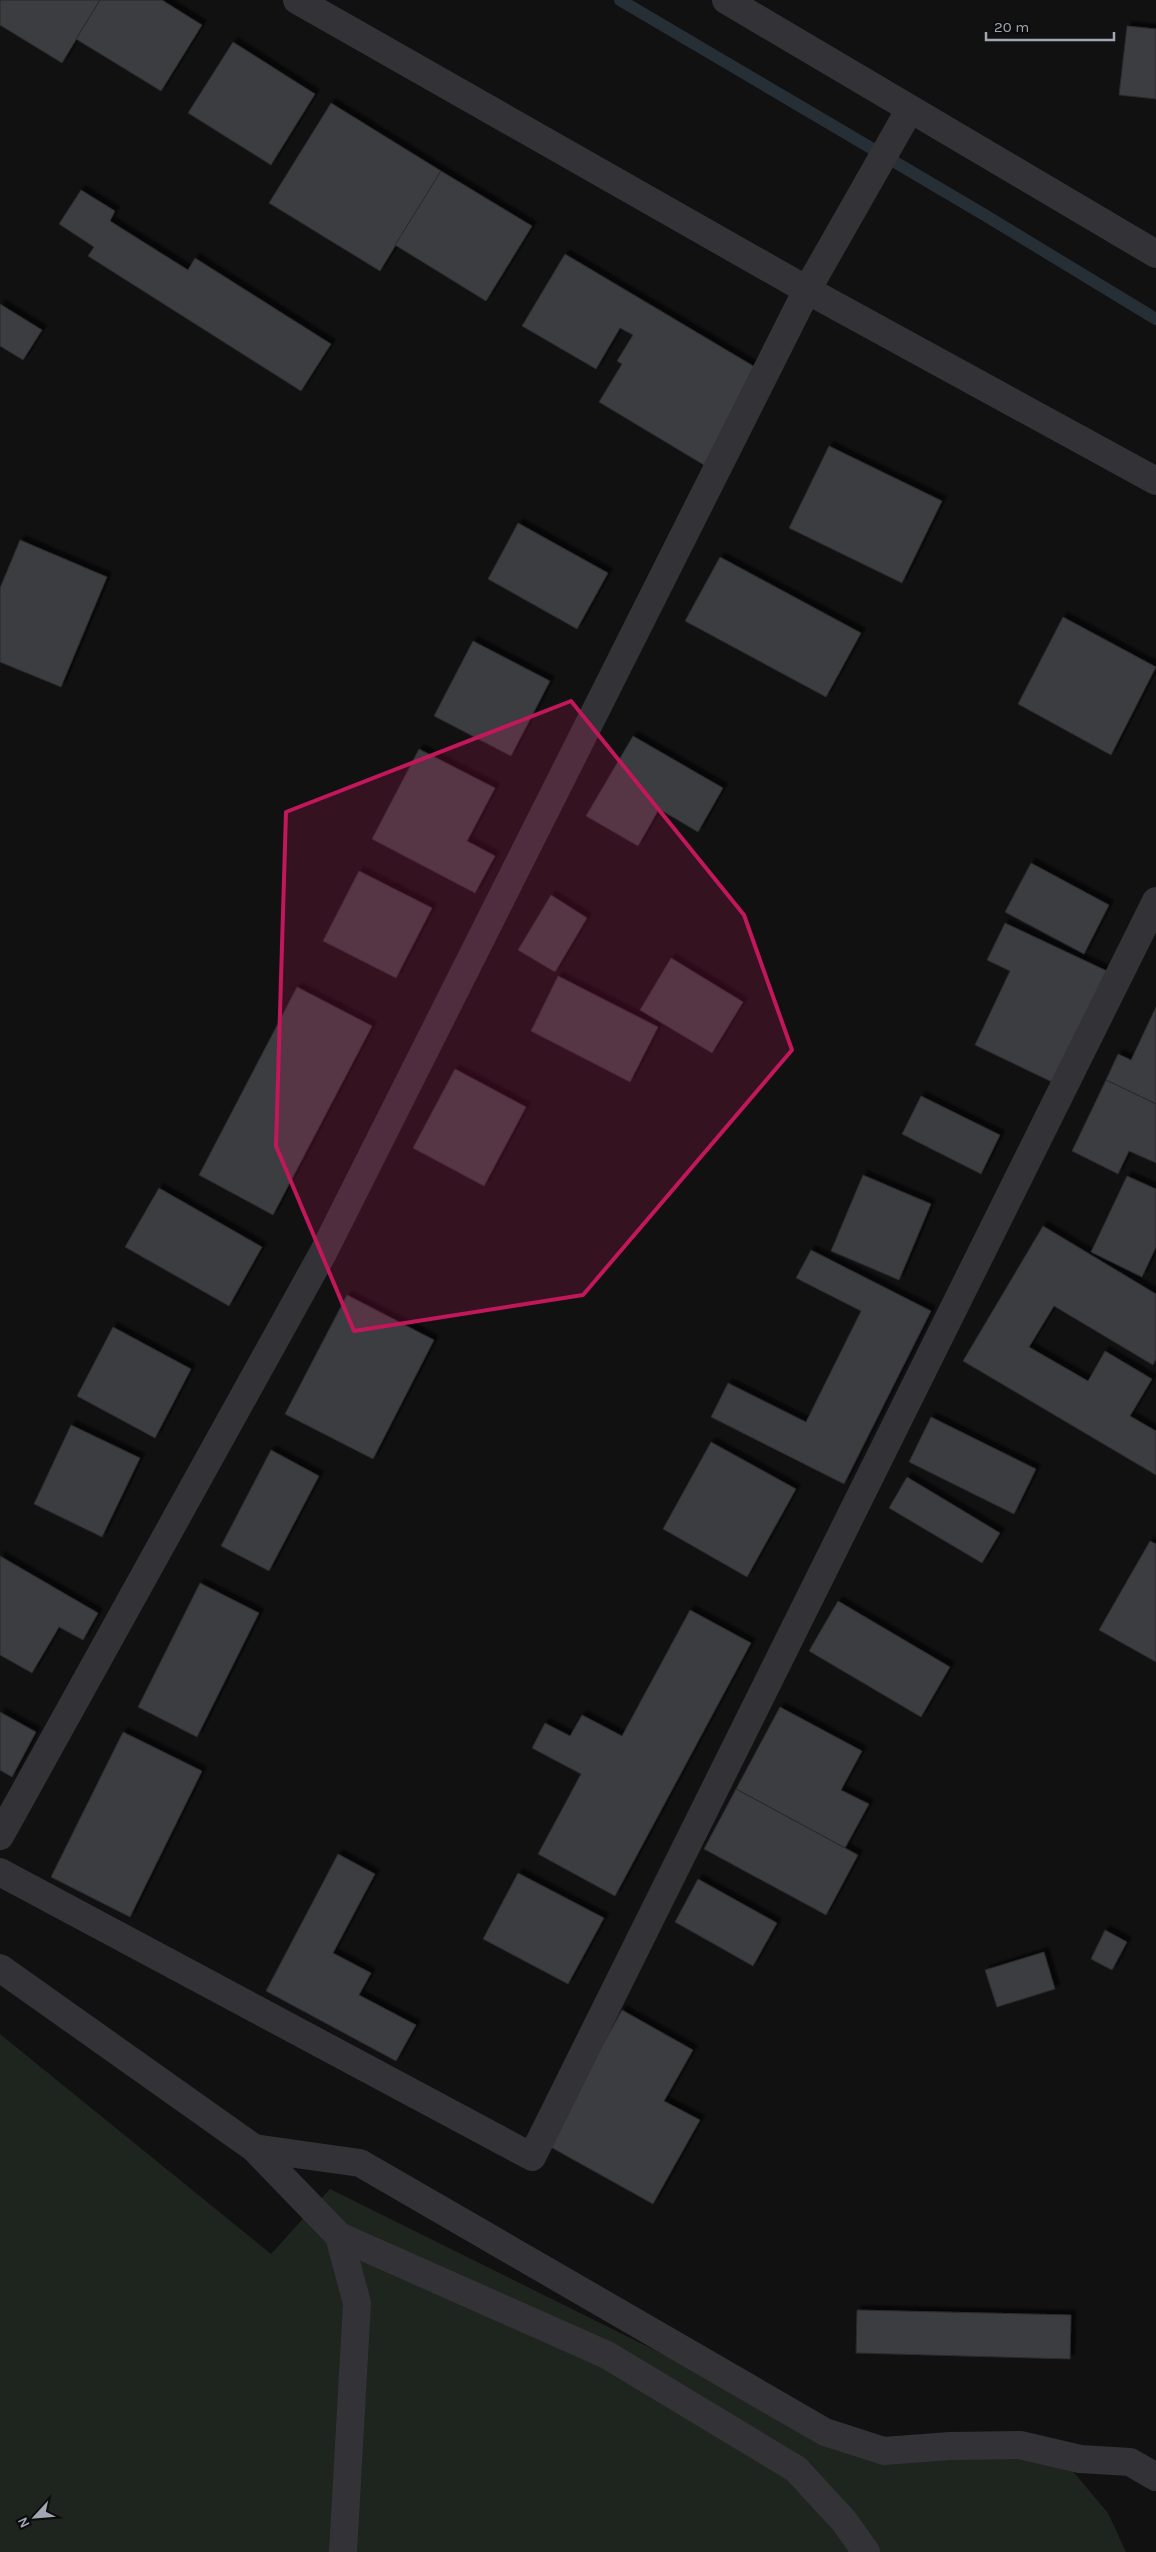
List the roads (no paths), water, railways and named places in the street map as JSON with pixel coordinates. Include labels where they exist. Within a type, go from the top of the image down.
[{"type":"street","points":[[297,0],[807,290],[1156,482]]},
{"type":"street","points":[[726,0],[1156,254]]},
{"type":"street","points":[[2,1829],[323,1253],[807,290],[910,109]]},
{"type":"street","points":[[0,1872],[532,2157],[1156,901]]},
{"type":"street","points":[[0,1968],[254,2148],[339,2236],[616,2360],[796,2469],[844,2521],[866,2552]]},
{"type":"street","points":[[254,2148],[360,2163],[825,2432],[884,2451],[950,2446],[1020,2445],[1080,2459],[1130,2462],[1156,2477]]},
{"type":"street","points":[[339,2236],[357,2303],[343,2552]]},
{"type":"waterway","points":[[620,0],[983,214],[1156,319]]}]
